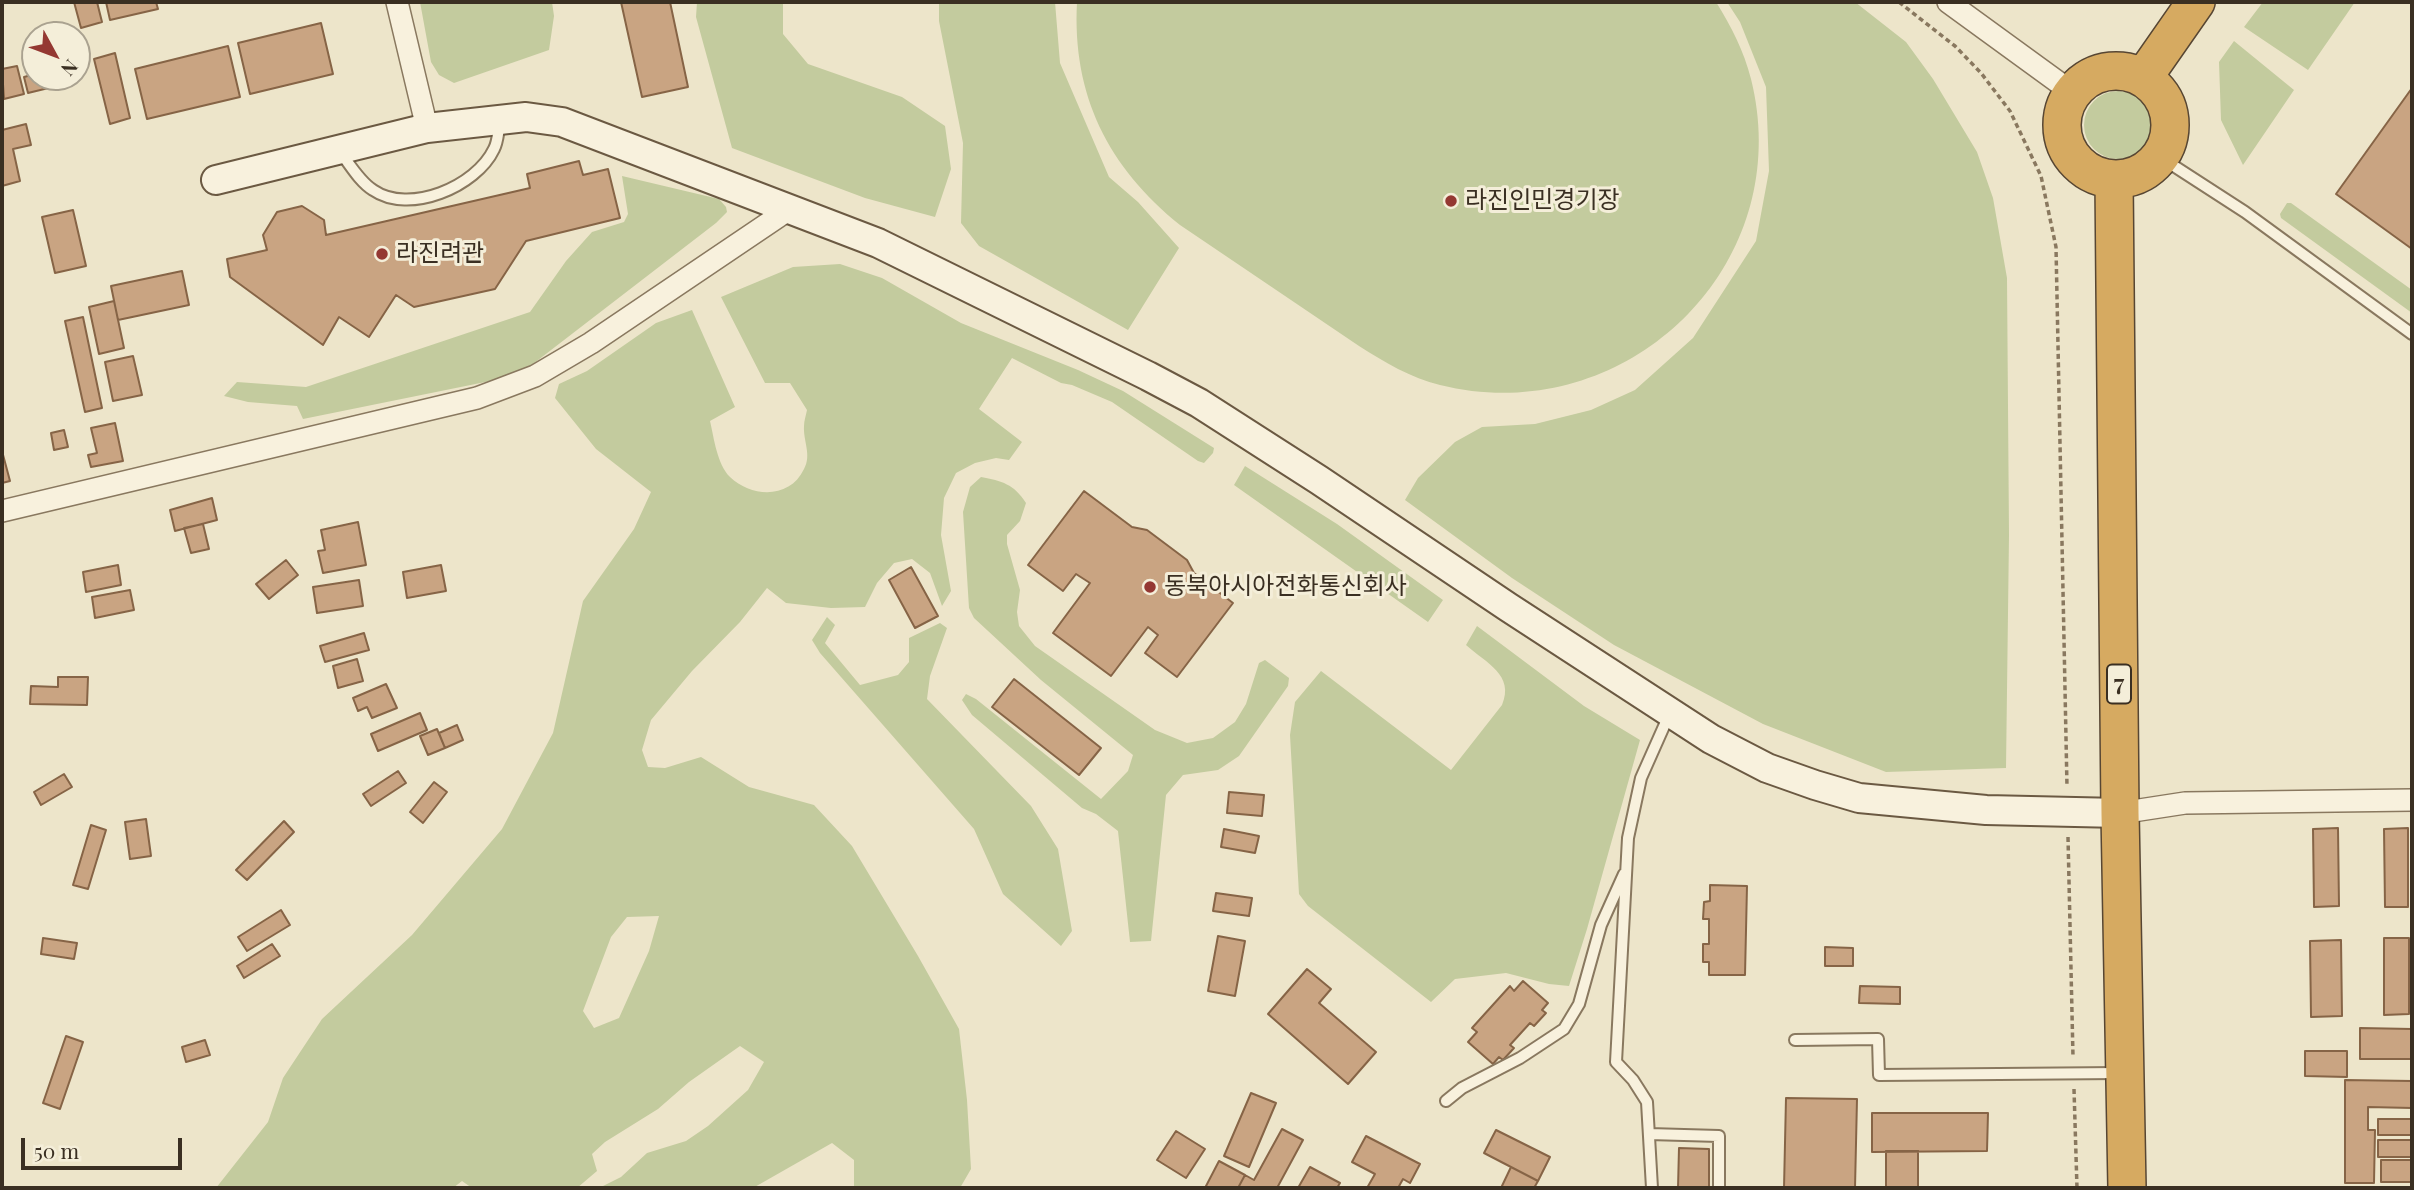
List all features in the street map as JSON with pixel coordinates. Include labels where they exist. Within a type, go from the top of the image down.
[{"type":"highway","points":[[2143,78],[2196,2]]},
{"type":"highway","points":[[2105,72],[2130,73],[2143,78],[2162,96],[2170,120],[2166,146],[2160,157],[2151,167],[2140,173],[2115,179],[2090,172],[2071,155],[2065,143],[2063,117],[2066,104],[2073,93],[2092,76],[2105,72]]},
{"type":"highway","name":"7","points":[[2115,179],[2120,813],[2127,1188]]},
{"type":"street","points":[[397,2],[427,128]]},
{"type":"street","points":[[1948,2],[2073,93]]},
{"type":"street","points":[[216,180],[427,128],[526,117],[562,122],[878,243],[1199,403],[1671,713],[1767,768],[1859,798],[1986,810],[2120,813],[2185,803],[2412,800]]},
{"type":"street","points":[[2,511],[477,398],[535,376],[591,343],[790,208]]},
{"type":"lane","points":[[338,150],[372,190],[396,201],[415,200],[445,192],[473,176],[494,150],[501,120]]},
{"type":"lane","points":[[2160,157],[2245,212],[2412,334]]},
{"type":"lane","points":[[1652,1188],[1647,1102],[1633,1080],[1616,1062],[1628,838],[1641,778],[1671,713]]},
{"type":"lane","points":[[1446,1101],[1462,1088],[1520,1058],[1564,1030],[1579,1004],[1601,925],[1626,868]]},
{"type":"lane","points":[[1795,1040],[1878,1039],[1879,1075],[2125,1073]]},
{"type":"lane","points":[[1648,1134],[1719,1136],[1719,1188]]},
{"type":"path","points":[[1899,2],[1955,46],[1981,73],[2010,111],[2041,176],[2056,247],[2077,1188]]},
{"type":"green space","points":[[420,2],[552,2],[554,16],[549,50],[454,83],[439,75],[431,62]]},
{"type":"green space","points":[[697,2],[783,2],[783,34],[808,64],[902,97],[945,126],[951,169],[935,217],[865,198],[732,148],[696,17]]},
{"type":"green space","points":[[939,2],[1055,2],[1060,63],[1109,177],[1138,202],[1179,248],[1128,330],[979,246],[961,223],[963,143],[939,21]]},
{"type":"green space","name":"라진인민경기장","points":[[1077,2],[1716,2],[1736,39],[1751,79],[1759,148],[1748,213],[1722,271],[1682,320],[1632,358],[1573,383],[1508,393],[1429,382],[1398,369],[1359,346],[1180,225],[1155,203],[1114,153],[1088,98],[1077,36]]},
{"type":"green space","points":[[1727,2],[1855,2],[1906,42],[1933,79],[1977,152],[1993,198],[2007,278],[2009,535],[2006,768],[1886,772],[1763,724],[1614,645],[1512,578],[1405,500],[1418,478],[1455,442],[1482,427],[1535,424],[1591,410],[1635,390],[1693,338],[1756,241],[1769,171],[1766,87],[1740,22]]},
{"type":"green space","points":[[2263,2],[2355,2],[2308,70],[2244,27]]},
{"type":"green space","points":[[2234,41],[2294,90],[2243,165],[2221,120],[2219,62]]},
{"type":"green space","points":[[2111,91],[2125,91],[2137,96],[2147,106],[2152,125],[2147,144],[2137,154],[2125,159],[2111,159],[2099,154],[2089,144],[2084,132],[2084,118],[2089,106],[2099,96]]},
{"type":"green space","points":[[622,176],[719,199],[727,212],[529,367],[505,378],[303,419],[297,406],[248,402],[224,396],[237,382],[306,387],[530,312],[566,261],[592,232],[624,222],[628,214]]},
{"type":"green space","points":[[2287,203],[2291,203],[2412,290],[2412,313],[2281,218],[2280,214]]},
{"type":"green space","points":[[840,264],[882,278],[961,323],[1123,391],[1214,448],[1204,463],[1198,461],[1112,402],[1061,383],[1012,358],[979,409],[1022,442],[1009,460],[996,458],[975,463],[956,473],[944,498],[941,535],[951,591],[942,606],[930,573],[912,559],[894,563],[877,583],[865,607],[831,608],[786,603],[767,588],[740,622],[692,671],[651,720],[642,750],[648,767],[665,768],[701,757],[749,787],[814,805],[852,846],[959,1029],[971,1169],[960,1188],[854,1188],[854,1160],[832,1143],[753,1188],[599,1188],[621,1177],[647,1153],[686,1141],[708,1126],[748,1090],[764,1062],[740,1046],[689,1082],[658,1109],[605,1142],[592,1154],[597,1171],[577,1188],[472,1188],[462,1181],[453,1188],[216,1188],[268,1122],[283,1078],[322,1019],[412,935],[502,829],[553,733],[583,601],[634,529],[651,492],[596,449],[555,398],[559,384],[587,371],[656,323],[692,310],[735,407],[710,421],[722,465],[730,477],[749,489],[770,492],[790,486],[798,479],[806,464],[804,426],[807,410],[790,383],[765,383],[721,297],[793,267]],"holes":[[[659,916],[649,951],[619,1018],[594,1028],[583,1011],[611,937],[627,917]]]},
{"type":"green space","points":[[1245,466],[1337,524],[1443,600],[1428,622],[1234,485]]},
{"type":"green space","points":[[981,477],[1007,484],[1017,491],[1026,503],[1020,521],[1007,535],[1020,590],[1017,612],[1019,626],[1035,646],[1155,730],[1187,743],[1213,738],[1235,722],[1246,704],[1259,663],[1265,660],[1289,678],[1288,686],[1239,756],[1218,770],[1183,775],[1166,795],[1151,941],[1130,942],[1118,831],[1096,814],[1082,808],[972,715],[962,700],[966,694],[976,699],[1101,799],[1128,771],[1133,755],[1041,680],[974,618],[969,608],[963,512],[970,487]]},
{"type":"green space","points":[[827,617],[835,625],[825,643],[860,685],[898,675],[909,662],[909,638],[940,623],[947,628],[930,676],[927,699],[1031,806],[1058,849],[1072,931],[1061,946],[1003,894],[974,829],[820,653],[812,640]]},
{"type":"green space","points":[[1477,626],[1584,706],[1640,740],[1569,986],[1506,973],[1455,979],[1431,1002],[1308,906],[1299,894],[1290,735],[1295,702],[1321,671],[1451,770],[1502,705],[1505,695],[1505,686],[1496,670],[1466,645]]},
{"type":"building","points":[[74,2],[97,2],[102,22],[91,25],[91,21],[79,21]]},
{"type":"building","points":[[106,2],[156,2],[158,9],[110,20]]},
{"type":"building","points":[[621,2],[670,2],[688,87],[642,97]]},
{"type":"building","points":[[321,23],[333,74],[250,94],[238,43]]},
{"type":"building","points":[[228,46],[240,97],[147,119],[135,69]]},
{"type":"building","points":[[115,53],[130,118],[110,124],[94,59]]},
{"type":"building","points":[[17,66],[21,91],[24,94],[4,99],[2,69]]},
{"type":"building","points":[[2412,88],[2412,249],[2336,194]]},
{"type":"building","points":[[26,124],[31,145],[13,149],[20,181],[2,186],[2,130]]},
{"type":"building","name":"라진려관","points":[[579,161],[583,175],[608,169],[620,218],[526,241],[495,289],[414,307],[396,295],[369,337],[339,317],[323,345],[230,277],[227,259],[267,250],[263,235],[277,212],[302,206],[324,220],[326,235],[530,188],[527,174]]},
{"type":"building","points":[[73,210],[86,266],[55,273],[42,217]]},
{"type":"building","points":[[182,271],[189,305],[118,320],[111,286]]},
{"type":"building","points":[[114,301],[124,348],[99,354],[89,307]]},
{"type":"building","points":[[83,317],[102,408],[85,412],[65,321]]},
{"type":"building","points":[[133,356],[142,395],[113,401],[105,362]]},
{"type":"building","points":[[115,423],[123,461],[91,467],[88,455],[97,453],[91,428]]},
{"type":"building","points":[[64,430],[68,447],[54,450],[51,433]]},
{"type":"building","points":[[2,451],[10,481],[2,483]]},
{"type":"building","name":"동북아시아전화통신회사","points":[[1084,491],[1132,527],[1147,530],[1187,560],[1194,573],[1233,603],[1177,677],[1145,653],[1158,635],[1148,627],[1111,676],[1053,633],[1090,583],[1076,574],[1063,591],[1028,565]]},
{"type":"building","points":[[212,498],[217,520],[175,531],[170,510]]},
{"type":"building","points":[[358,522],[366,565],[323,573],[318,551],[325,550],[321,530]]},
{"type":"building","points":[[203,524],[209,549],[191,553],[184,528]]},
{"type":"building","points":[[286,560],[298,575],[269,599],[256,584]]},
{"type":"building","points":[[118,565],[121,585],[86,592],[83,572]]},
{"type":"building","points":[[441,565],[446,591],[407,598],[403,572]]},
{"type":"building","points":[[911,567],[938,616],[915,628],[889,580]]},
{"type":"building","points":[[359,580],[363,606],[317,613],[313,587]]},
{"type":"building","points":[[130,590],[134,610],[95,618],[92,597]]},
{"type":"building","points":[[364,633],[369,650],[325,662],[320,646]]},
{"type":"building","points":[[357,659],[363,681],[338,688],[333,666]]},
{"type":"building","points":[[58,677],[88,677],[87,705],[30,704],[31,686],[58,687]]},
{"type":"building","points":[[1014,679],[1101,748],[1079,775],[992,707]]},
{"type":"building","points":[[386,684],[397,708],[372,718],[367,707],[358,711],[353,698]]},
{"type":"building","points":[[420,713],[427,730],[378,751],[371,734]]},
{"type":"building","points":[[457,725],[463,740],[445,748],[439,733]]},
{"type":"building","points":[[437,729],[445,748],[428,755],[420,736]]},
{"type":"building","points":[[398,771],[406,783],[371,806],[363,794]]},
{"type":"building","points":[[64,774],[72,787],[41,805],[34,792]]},
{"type":"building","points":[[434,782],[447,792],[423,823],[410,812]]},
{"type":"building","points":[[1229,792],[1264,795],[1262,816],[1227,813]]},
{"type":"building","points":[[146,819],[151,856],[130,859],[125,822]]},
{"type":"building","points":[[284,821],[294,832],[247,880],[236,870]]},
{"type":"building","points":[[91,825],[106,830],[88,889],[73,885]]},
{"type":"building","points":[[2338,828],[2339,906],[2314,907],[2313,829]]},
{"type":"building","points":[[2408,828],[2408,907],[2385,907],[2384,829]]},
{"type":"building","points":[[1224,829],[1259,836],[1255,853],[1221,847]]},
{"type":"building","points":[[1710,885],[1747,886],[1745,975],[1709,975],[1709,962],[1703,962],[1703,944],[1709,944],[1709,919],[1703,919],[1704,902],[1710,901]]},
{"type":"building","points":[[1216,893],[1252,898],[1249,916],[1213,911]]},
{"type":"building","points":[[281,910],[290,925],[247,951],[238,937]]},
{"type":"building","points":[[1218,936],[1245,941],[1235,996],[1208,991]]},
{"type":"building","points":[[43,938],[77,943],[74,959],[41,954]]},
{"type":"building","points":[[2384,938],[2409,938],[2409,1014],[2384,1015]]},
{"type":"building","points":[[2341,940],[2342,1016],[2311,1017],[2310,941]]},
{"type":"building","points":[[272,944],[280,956],[244,978],[237,966]]},
{"type":"building","points":[[1825,947],[1853,948],[1853,966],[1825,966]]},
{"type":"building","points":[[1307,969],[1331,989],[1319,1003],[1376,1052],[1348,1084],[1268,1014]]},
{"type":"building","points":[[1523,981],[1548,1003],[1542,1010],[1546,1013],[1534,1026],[1530,1023],[1510,1045],[1514,1048],[1503,1060],[1499,1057],[1493,1064],[1468,1042],[1477,1032],[1472,1028],[1510,986],[1514,991]]},
{"type":"building","points":[[1860,986],[1900,987],[1900,1004],[1859,1003]]},
{"type":"building","points":[[2360,1028],[2412,1029],[2412,1059],[2360,1059]]},
{"type":"building","points":[[66,1036],[83,1042],[60,1109],[43,1103]]},
{"type":"building","points":[[205,1040],[210,1055],[186,1062],[182,1047]]},
{"type":"building","points":[[2305,1051],[2347,1051],[2347,1077],[2305,1076]]},
{"type":"building","points":[[2345,1080],[2412,1081],[2412,1108],[2368,1107],[2368,1130],[2375,1130],[2374,1183],[2345,1183]]},
{"type":"building","points":[[1251,1093],[1276,1103],[1249,1167],[1224,1156]]},
{"type":"building","points":[[1786,1098],[1857,1099],[1855,1188],[1784,1188]]},
{"type":"building","points":[[1872,1113],[1988,1113],[1987,1151],[1872,1152]]},
{"type":"building","points":[[2378,1119],[2412,1119],[2412,1135],[2378,1135]]},
{"type":"building","points":[[1282,1129],[1303,1140],[1277,1188],[1238,1188],[1245,1175],[1254,1180]]},
{"type":"building","points":[[1496,1130],[1550,1157],[1538,1181],[1484,1153]]},
{"type":"building","points":[[1176,1131],[1205,1149],[1186,1178],[1157,1160]]},
{"type":"building","points":[[1366,1136],[1420,1164],[1410,1183],[1403,1179],[1398,1188],[1367,1188],[1375,1174],[1352,1162]]},
{"type":"building","points":[[2378,1140],[2412,1140],[2412,1157],[2378,1157]]},
{"type":"building","points":[[1679,1148],[1709,1149],[1709,1188],[1678,1188]]},
{"type":"building","points":[[1886,1151],[1918,1151],[1918,1188],[1886,1188]]},
{"type":"building","points":[[2381,1160],[2412,1160],[2412,1182],[2381,1182]]},
{"type":"building","points":[[1219,1161],[1245,1175],[1238,1188],[1205,1188]]},
{"type":"building","points":[[1310,1167],[1340,1183],[1337,1188],[1298,1188]]},
{"type":"building","points":[[1511,1167],[1538,1181],[1534,1188],[1501,1188]]},
{"type":"place","name":"라진인민경기장","points":[[1451,201]]},
{"type":"place","name":"라진려관","points":[[382,254]]},
{"type":"place","name":"동북아시아전화통신회사","points":[[1150,587]]}]
